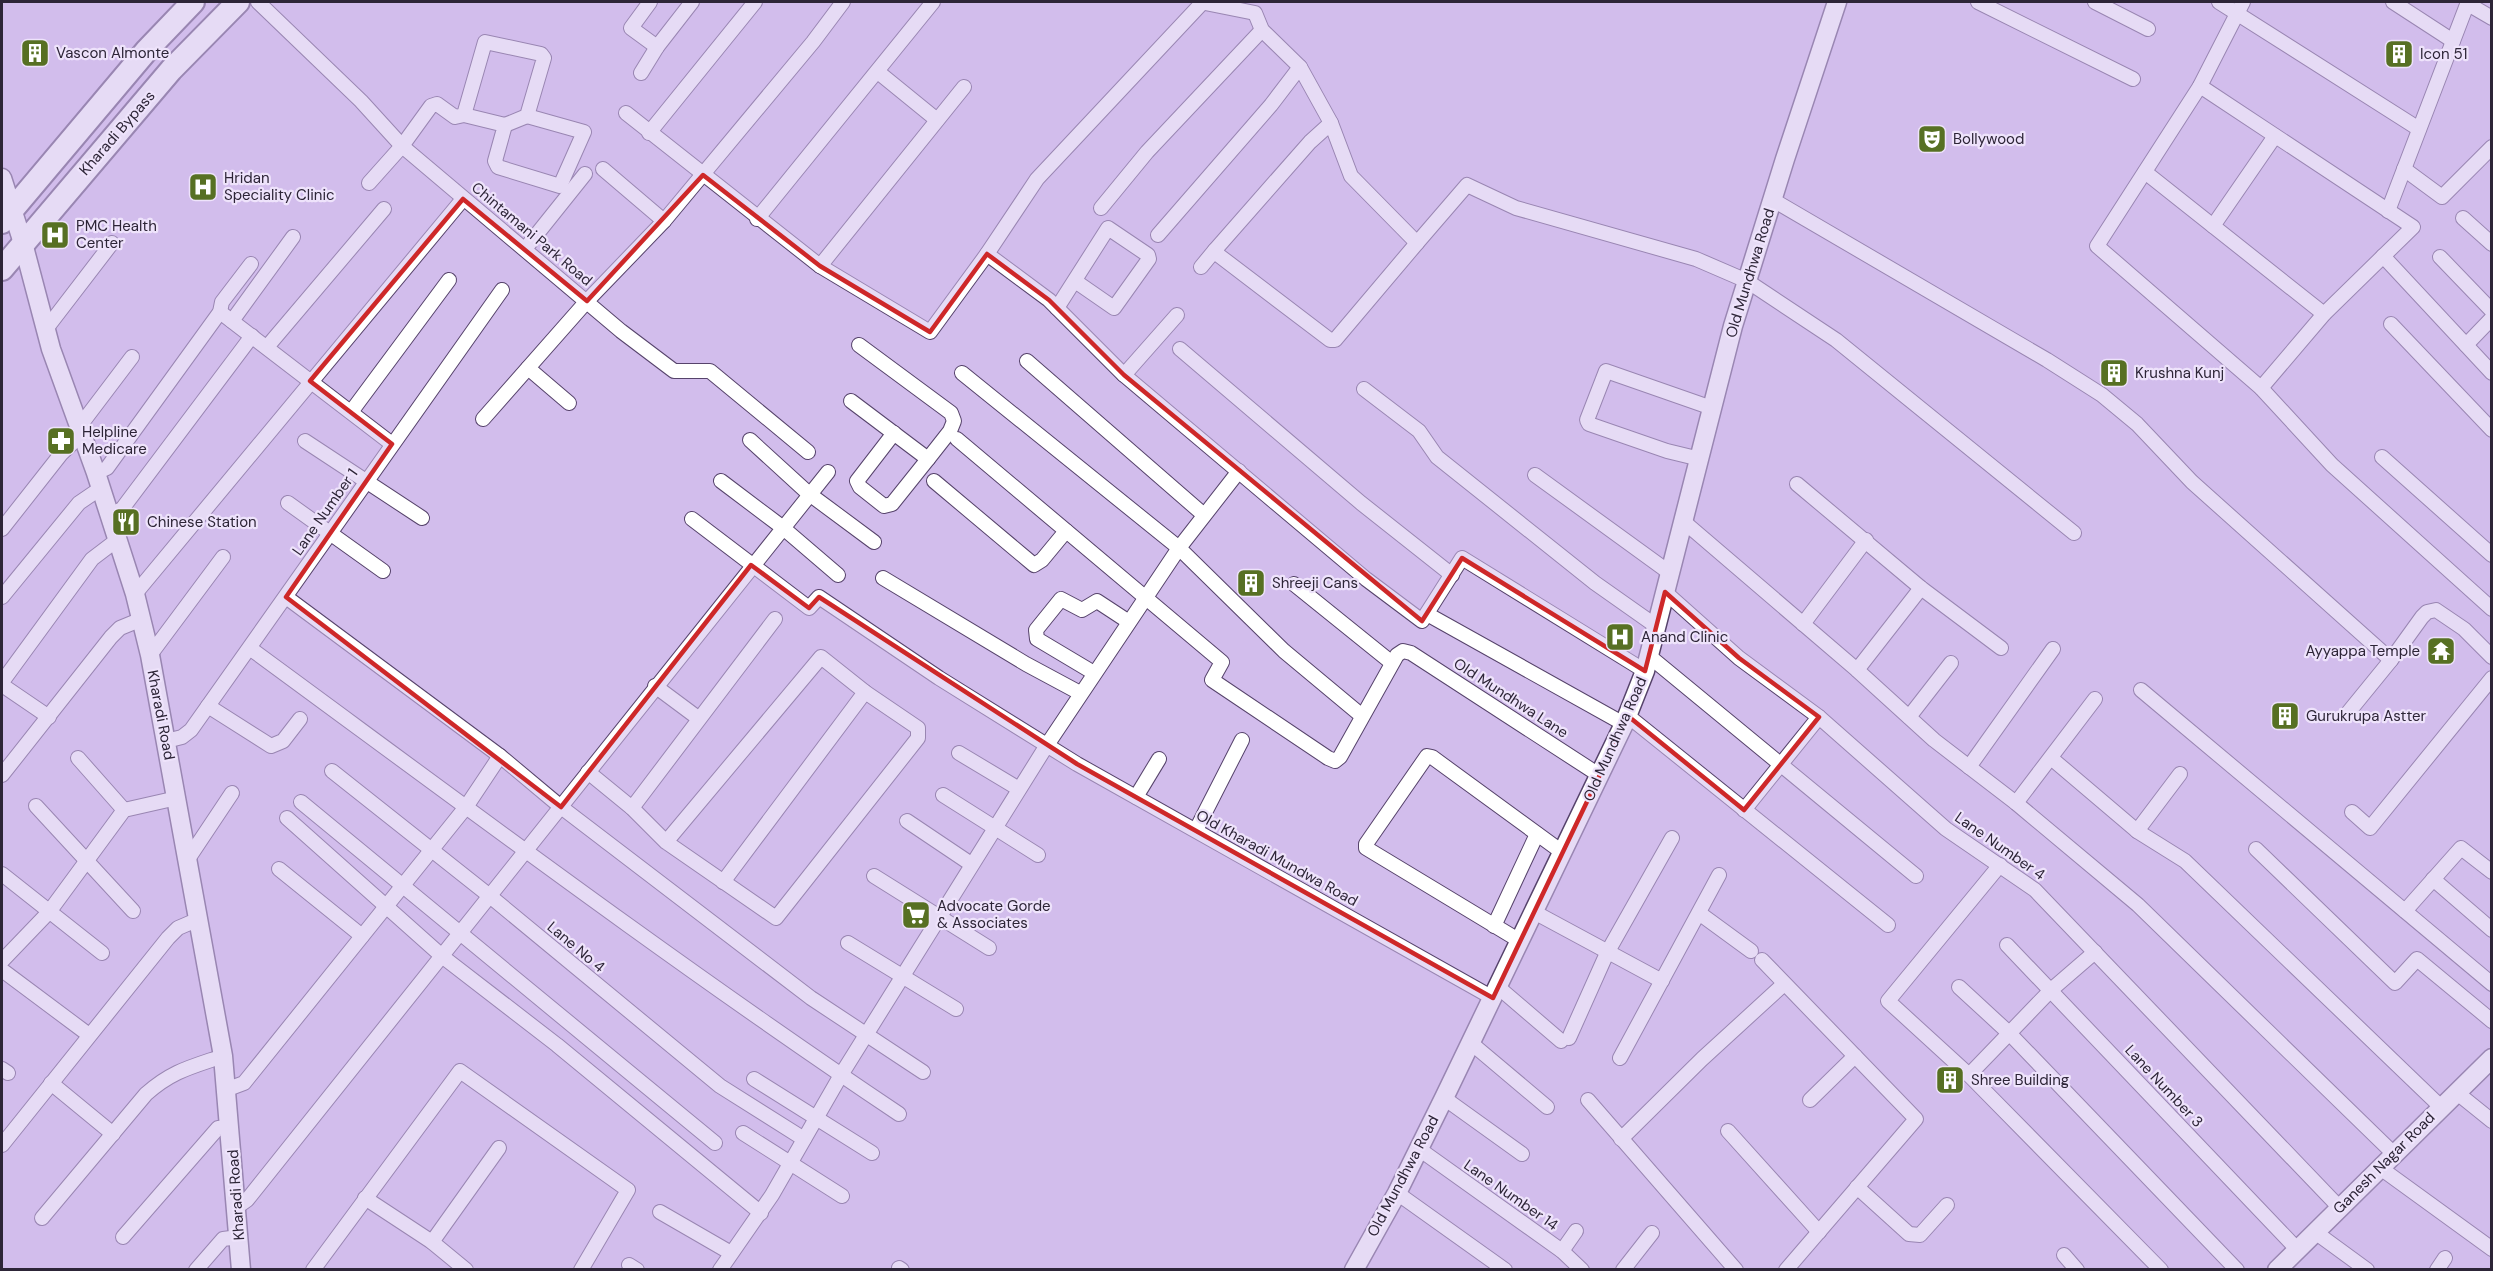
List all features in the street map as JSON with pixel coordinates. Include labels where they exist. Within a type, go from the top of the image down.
[{"type":"highway","name":"Kharadi Bypass","points":[[7,216],[147,50],[193,2]]},
{"type":"highway","name":"Kharadi Bypass","points":[[2,269],[171,70],[238,2]]},
{"type":"street","name":"Chintamani Park Road","points":[[258,2],[361,101],[402,146],[666,366],[674,371],[710,371],[808,452]]},
{"type":"street","points":[[650,2],[631,28],[657,47]]},
{"type":"street","points":[[641,73],[657,47],[692,2]]},
{"type":"street","points":[[649,133],[755,2]]},
{"type":"street","points":[[483,419],[587,301],[664,221],[703,176],[843,2]]},
{"type":"street","points":[[757,219],[933,2]]},
{"type":"street","points":[[626,113],[757,219],[820,266],[930,332],[987,254],[1037,179],[1202,2],[1255,13],[1262,30],[1300,67],[1331,123],[1351,176],[1417,243]]},
{"type":"street","name":"Old Mundhwa Road","points":[[1360,1267],[1471,1043],[1626,720],[1647,664],[1747,281],[1838,2]]},
{"type":"street","points":[[1978,2],[2133,79]]},
{"type":"street","points":[[2096,2],[2148,29]]},
{"type":"street","points":[[2219,2],[2241,7],[2420,129]]},
{"type":"street","points":[[2393,2],[2453,41]]},
{"type":"street","points":[[2388,211],[2468,3],[2492,18]]},
{"type":"street","points":[[2241,7],[2200,86],[2097,246],[2261,388],[2332,465],[2492,609]]},
{"type":"street","points":[[1101,208],[1147,152],[1262,30]]},
{"type":"street","points":[[464,115],[482,45],[488,41],[541,54],[544,58],[527,116]]},
{"type":"street","points":[[1158,235],[1271,105],[1300,67]]},
{"type":"street","points":[[878,72],[937,120]]},
{"type":"street","points":[[2200,86],[2413,227],[2324,314],[2261,388]]},
{"type":"street","points":[[820,266],[964,87]]},
{"type":"street","points":[[369,183],[402,146],[434,104],[455,117],[464,115],[505,125],[527,116],[585,132],[560,186],[498,167],[495,161],[505,125]]},
{"type":"street","points":[[1200,267],[1310,142],[1331,123]]},
{"type":"street","points":[[2213,226],[2275,136]]},
{"type":"street","points":[[2404,169],[2442,197],[2492,147]]},
{"type":"street","points":[[603,169],[664,221]]},
{"type":"street","points":[[2145,172],[2324,314]]},
{"type":"street","points":[[525,249],[585,174]]},
{"type":"street","name":"Kharadi Road","points":[[2,178],[7,216],[23,243],[46,329],[99,481],[135,594],[150,655],[228,1089],[241,1269]]},
{"type":"street","points":[[1215,250],[1217,254],[1330,340],[1335,340],[1467,185],[1516,208],[1696,259],[1747,281],[1836,340],[2074,533]]},
{"type":"street","points":[[135,594],[463,199]]},
{"type":"street","points":[[1773,200],[2047,360],[2102,395],[2137,424],[2192,482],[2391,660]]},
{"type":"street","points":[[267,347],[384,209]]},
{"type":"street","points":[[2463,218],[2492,244]]},
{"type":"street","points":[[1057,308],[1108,228],[1148,255],[1149,259],[1114,308],[1075,281]]},
{"type":"street","points":[[2,597],[99,481],[106,468],[226,316],[292,237]]},
{"type":"street","points":[[46,329],[112,243]]},
{"type":"street","points":[[987,254],[1057,308],[1124,375],[1366,579],[1422,621],[1462,558],[1647,664],[1781,764],[1916,876]]},
{"type":"street","points":[[2383,256],[2492,373]]},
{"type":"street","points":[[2440,257],[2492,311]]},
{"type":"street","points":[[251,264],[222,302],[226,316],[392,444]]},
{"type":"street","points":[[351,412],[449,280]]},
{"type":"street","name":"Lane Number 1","points":[[166,741],[182,736],[191,730],[502,290]]},
{"type":"street","points":[[1124,375],[1177,315]]},
{"type":"street","points":[[2466,345],[2492,318]]},
{"type":"street","points":[[2391,324],[2492,430]]},
{"type":"street","points":[[110,515],[122,509],[252,336]]},
{"type":"street","points":[[859,345],[951,412],[954,420],[950,431],[892,504],[884,506],[860,487],[857,481],[894,433]]},
{"type":"street","points":[[1180,349],[1361,503],[1452,575]]},
{"type":"street","points":[[2,529],[81,430],[132,357]]},
{"type":"street","points":[[1027,361],[1204,515]]},
{"type":"street","points":[[528,368],[569,404]]},
{"type":"street","points":[[1700,459],[1600,428],[1589,424],[1587,420],[1606,371],[1712,408]]},
{"type":"street","points":[[962,373],[1179,548],[1284,651],[1362,716]]},
{"type":"street","points":[[1364,389],[1419,431],[1437,457],[1595,583],[1656,626]]},
{"type":"street","points":[[851,401],[928,459]]},
{"type":"street","points":[[957,439],[1222,662],[1212,680],[1335,761],[1340,757],[1392,663],[1294,584]]},
{"type":"street","points":[[750,440],[808,493],[874,542]]},
{"type":"street","points":[[305,441],[422,518]]},
{"type":"street","points":[[2382,457],[2492,555]]},
{"type":"street","points":[[237,1207],[247,1200],[443,957],[655,686],[828,471]]},
{"type":"street","points":[[720,1269],[760,1213],[841,1075],[994,827],[1080,693],[1179,548],[1239,471]]},
{"type":"street","points":[[1535,475],[1670,573]]},
{"type":"street","points":[[721,481],[782,527],[838,575]]},
{"type":"street","points":[[934,481],[1034,565],[1042,560],[1066,531]]},
{"type":"street","points":[[1797,484],[1922,588],[2001,648]]},
{"type":"street","points":[[288,503],[383,571]]},
{"type":"street","points":[[692,519],[751,565]]},
{"type":"street","points":[[1683,521],[1909,717],[2138,905],[2393,1153]]},
{"type":"street","points":[[49,717],[2,683],[92,559],[117,540]]},
{"type":"street","points":[[1803,624],[1866,540]]},
{"type":"street","points":[[150,655],[223,557]]},
{"type":"street","name":"Old Kharadi Mundwa Road","points":[[751,565],[809,608],[819,597],[939,678],[1047,745],[1196,831],[1495,992],[1565,1040],[1607,954]]},
{"type":"street","points":[[883,578],[1026,664],[1080,693]]},
{"type":"street","points":[[1857,670],[1922,588]]},
{"type":"street","name":"Lane Number 4","points":[[1665,592],[1739,658],[1819,717],[1946,829],[2035,890],[2339,1207]]},
{"type":"street","points":[[286,597],[500,756],[561,807],[811,998],[923,1072]]},
{"type":"street","points":[[1094,673],[1037,639],[1036,630],[1061,599],[1082,610],[1097,601],[1129,622]]},
{"type":"street","points":[[2347,714],[2427,612],[2436,610],[2464,629],[2492,657]]},
{"type":"street","points":[[1427,614],[1626,720],[1744,810],[1888,925]]},
{"type":"street","points":[[2,775],[111,637],[120,628],[142,619]]},
{"type":"street","points":[[632,808],[775,619]]},
{"type":"street","points":[[250,649],[778,1034],[899,1114]]},
{"type":"street","points":[[1969,767],[2053,649]]},
{"type":"street","name":"Old Mundhwa Lane","points":[[1392,663],[1403,651],[1411,653],[1599,775]]},
{"type":"street","points":[[588,772],[632,808],[666,842],[776,918],[918,738],[918,728],[864,692],[820,657],[666,842]]},
{"type":"street","points":[[1909,717],[1951,663]]},
{"type":"street","points":[[2352,812],[2370,828],[2492,678]]},
{"type":"street","points":[[655,686],[698,718]]},
{"type":"street","points":[[2141,690],[2492,984]]},
{"type":"street","points":[[723,882],[864,692]]},
{"type":"street","points":[[2016,803],[2095,699]]},
{"type":"street","points":[[208,706],[265,745],[271,746],[283,741],[300,719]]},
{"type":"street","points":[[1744,810],[1819,717]]},
{"type":"street","points":[[1196,831],[1242,740]]},
{"type":"street","points":[[959,753],[1019,789]]},
{"type":"street","points":[[228,1089],[244,1083],[466,807],[500,756]]},
{"type":"street","points":[[1520,941],[1366,848],[1365,844],[1427,756],[1432,757],[1562,852]]},
{"type":"street","points":[[78,758],[124,810]]},
{"type":"street","points":[[2051,758],[2137,831],[2185,861],[2441,1107]]},
{"type":"street","points":[[1136,797],[1159,759]]},
{"type":"street","name":"Lane No 4","points":[[332,771],[491,897],[720,1086],[804,1139]]},
{"type":"street","points":[[2137,831],[2180,774]]},
{"type":"street","points":[[188,859],[232,793]]},
{"type":"street","points":[[943,795],[1038,855]]},
{"type":"street","points":[[2,961],[49,912],[124,810],[177,798]]},
{"type":"street","points":[[301,802],[715,1143]]},
{"type":"street","points":[[36,807],[133,911]]},
{"type":"street","points":[[287,818],[443,957],[557,1045],[760,1213]]},
{"type":"street","points":[[907,821],[971,864]]},
{"type":"street","points":[[1494,926],[1537,834]]},
{"type":"street","points":[[1607,954],[1672,838]]},
{"type":"street","points":[[2405,911],[2461,848],[2492,872]]},
{"type":"street","points":[[2256,849],[2395,983],[2417,959],[2492,1022]]},
{"type":"street","points":[[2000,865],[1888,1001],[1968,1075],[2161,1269]]},
{"type":"street","points":[[279,869],[362,936]]},
{"type":"street","points":[[2,874],[102,953]]},
{"type":"street","points":[[1620,1058],[1719,875]]},
{"type":"street","points":[[874,876],[989,948]]},
{"type":"street","points":[[2433,879],[2492,930]]},
{"type":"street","points":[[1534,912],[1607,954],[1662,981]]},
{"type":"street","points":[[1698,914],[1756,955],[1916,1119],[1786,1269]]},
{"type":"street","points":[[2,1145],[168,938],[178,928],[199,919]]},
{"type":"street","points":[[848,943],[956,1010]]},
{"type":"street","name":"Lane Number 3","points":[[2007,945],[2297,1249]]},
{"type":"street","points":[[1968,1075],[2051,990],[2095,952]]},
{"type":"street","points":[[2,970],[89,1035]]},
{"type":"street","points":[[1621,1139],[1702,1059],[1784,984]]},
{"type":"street","points":[[1959,987],[2009,1033],[2237,1269]]},
{"type":"street","points":[[1471,1043],[1547,1107]]},
{"type":"street","points":[[42,1218],[146,1094],[172,1073],[223,1056]]},
{"type":"street","points":[[1810,1100],[1855,1056]]},
{"type":"street","name":"Ganesh Nagar Road","points":[[2277,1269],[2492,1058]]},
{"type":"street","points":[[313,1269],[460,1071],[628,1190],[581,1269]]},
{"type":"street","points":[[754,1079],[872,1154]]},
{"type":"street","points":[[51,1083],[113,1134]]},
{"type":"street","points":[[2456,1092],[2492,1121]]},
{"type":"street","points":[[1444,1098],[1522,1154]]},
{"type":"street","points":[[1588,1100],[1736,1269]]},
{"type":"street","points":[[123,1238],[218,1128],[230,1127]]},
{"type":"street","points":[[1728,1131],[1819,1232]]},
{"type":"street","points":[[742,1133],[842,1196]]},
{"type":"street","points":[[432,1242],[499,1148]]},
{"type":"street","name":"Lane Number 14","points":[[1419,1149],[1562,1251],[1582,1269]]},
{"type":"street","points":[[2379,1167],[2492,1249]]},
{"type":"street","points":[[1857,1187],[1909,1234],[1920,1235],[1947,1205]]},
{"type":"street","points":[[1396,1193],[1505,1269]]},
{"type":"street","points":[[365,1198],[432,1242],[466,1269]]},
{"type":"street","points":[[660,1212],[731,1253]]},
{"type":"street","points":[[1562,1251],[1576,1231]]},
{"type":"street","points":[[2315,1232],[2367,1269]]},
{"type":"street","points":[[1623,1269],[1652,1233]]},
{"type":"street","points":[[196,1269],[223,1239],[239,1237]]},
{"type":"street","points":[[2064,1255],[2077,1269]]},
{"type":"highlighted area","points":[[703,175],[820,266],[930,332],[987,254],[1049,300],[1124,375],[1422,621],[1462,558],[1645,671],[1665,592],[1739,658],[1819,717],[1744,810],[1628,716],[1493,998],[1077,764],[819,597],[809,608],[751,565],[561,807],[286,597],[392,444],[310,381],[463,199],[587,301]]},
{"type":"place","name":"Vascon Almonte","points":[[35,53]]},
{"type":"place","name":"Icon 51","points":[[2399,54]]},
{"type":"place","name":"Bollywood","points":[[1932,139]]},
{"type":"place","name":"Hridan Speciality Clinic","points":[[203,187]]},
{"type":"place","name":"PMC Health Center","points":[[55,235]]},
{"type":"place","name":"Krushna Kunj","points":[[2114,373]]},
{"type":"place","name":"Helpline Medicare","points":[[61,441]]},
{"type":"place","name":"Chinese Station","points":[[126,522]]},
{"type":"place","name":"Shreeji Cans","points":[[1251,583]]},
{"type":"place","name":"Anand Clinic","points":[[1620,637]]},
{"type":"place","name":"Ayyappa Temple","points":[[2441,651]]},
{"type":"place","name":"Gurukrupa Astter","points":[[2285,716]]},
{"type":"place","name":"Advocate Gorde & Associates","points":[[916,915]]},
{"type":"place","name":"Shree Building","points":[[1950,1080]]}]
